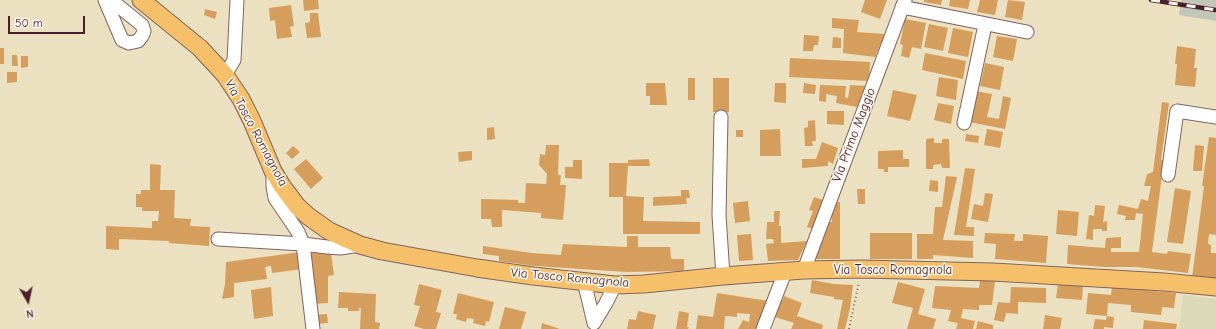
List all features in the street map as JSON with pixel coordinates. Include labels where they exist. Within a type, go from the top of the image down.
[{"type":"main road","name":"Via Tosco Romagnola","points":[[141,0],[200,48],[225,75],[244,104],[273,170],[291,198],[308,216],[329,231],[360,245],[477,268],[615,285],[644,284],[804,270],[861,269],[993,272],[1164,282],[1216,287]]},
{"type":"street","points":[[105,0],[122,40],[129,43],[138,41],[144,32],[142,25],[112,0]]},
{"type":"street","points":[[225,75],[234,60],[236,0]]},
{"type":"street","points":[[904,3],[985,25],[1026,32]]},
{"type":"street","name":"Via Primo Maggio","points":[[804,270],[904,3]]},
{"type":"street","points":[[964,123],[985,25]]},
{"type":"street","points":[[1168,175],[1177,111],[1216,117]]},
{"type":"street","points":[[721,117],[718,215],[723,276]]},
{"type":"street","points":[[273,170],[273,186],[276,198],[298,232],[303,244],[313,329]]},
{"type":"street","points":[[218,239],[303,244],[340,248],[360,245]]},
{"type":"street","points":[[763,329],[785,272]]},
{"type":"street","points":[[584,282],[593,326]]},
{"type":"street","points":[[593,326],[615,285]]},
{"type":"path","points":[[849,329],[861,269]]},
{"type":"shaded area","points":[[1181,0],[1216,0],[1216,21],[1179,15]]},
{"type":"shaded area","points":[[1183,295],[1216,299],[1216,329],[1179,329]]},
{"type":"building","points":[[303,0],[318,0],[319,9],[304,11]]},
{"type":"building","points":[[865,0],[887,0],[880,19],[861,12]]},
{"type":"building","points":[[924,0],[942,0],[941,5],[924,2]]},
{"type":"building","points":[[950,0],[970,0],[968,9],[949,6]]},
{"type":"building","points":[[980,0],[998,0],[995,15],[977,12]]},
{"type":"building","points":[[1008,0],[1025,2],[1022,20],[1005,17]]},
{"type":"building","points":[[291,5],[294,26],[290,27],[292,37],[277,39],[275,20],[270,21],[269,8]]},
{"type":"building","points":[[205,9],[217,12],[215,19],[204,15]]},
{"type":"building","points":[[310,13],[318,13],[321,37],[307,38],[305,23],[310,22]]},
{"type":"building","points":[[832,18],[859,20],[857,32],[885,34],[875,57],[843,53],[844,29],[832,28]]},
{"type":"building","points":[[905,19],[926,23],[921,49],[912,47],[909,58],[901,56],[903,45],[900,44]]},
{"type":"building","points":[[929,24],[948,28],[943,51],[924,47]]},
{"type":"building","points":[[953,28],[973,32],[968,57],[948,53]]},
{"type":"building","points":[[804,35],[819,36],[818,45],[814,45],[813,51],[803,51]]},
{"type":"building","points":[[997,36],[1017,39],[1013,61],[993,57]]},
{"type":"building","points":[[833,37],[841,38],[841,48],[832,48]]},
{"type":"building","points":[[1177,46],[1196,49],[1194,68],[1197,68],[1195,87],[1175,85]]},
{"type":"building","points":[[0,48],[4,48],[4,64],[0,64]]},
{"type":"building","points":[[925,53],[966,61],[963,79],[922,70]]},
{"type":"building","points":[[12,55],[17,55],[18,66],[12,66]]},
{"type":"building","points":[[21,56],[28,56],[28,67],[21,68]]},
{"type":"building","points":[[790,58],[870,62],[869,81],[789,77]]},
{"type":"building","points":[[985,63],[1004,67],[1000,90],[980,86]]},
{"type":"building","points":[[7,72],[17,72],[17,82],[7,83]]},
{"type":"building","points":[[939,77],[958,80],[956,100],[936,96]]},
{"type":"building","points":[[688,78],[695,78],[695,100],[688,100]]},
{"type":"building","points":[[713,78],[729,78],[729,112],[713,112]]},
{"type":"building","points":[[646,83],[665,83],[667,105],[650,105],[650,96],[646,96]]},
{"type":"building","points":[[775,83],[786,83],[786,103],[774,102]]},
{"type":"building","points":[[804,83],[816,85],[815,94],[803,93]]},
{"type":"building","points":[[820,85],[846,86],[845,97],[848,98],[850,85],[866,86],[857,107],[836,103],[837,96],[826,94],[826,102],[819,101]]},
{"type":"building","points":[[893,90],[917,95],[910,121],[887,116]]},
{"type":"building","points":[[975,91],[992,94],[987,117],[999,119],[1003,96],[1011,98],[1005,129],[969,122]]},
{"type":"building","points":[[1162,102],[1169,103],[1161,160],[1164,160],[1152,252],[1167,254],[1168,251],[1191,254],[1188,273],[1137,267],[1104,267],[1067,264],[1068,245],[1105,248],[1106,238],[1121,237],[1121,248],[1111,248],[1111,252],[1139,252],[1143,214],[1136,213],[1135,220],[1125,220],[1126,216],[1117,214],[1119,205],[1138,209],[1141,199],[1148,201],[1151,186],[1144,186],[1147,174],[1153,172]]},
{"type":"building","points":[[938,103],[954,106],[951,124],[934,120]]},
{"type":"building","points":[[827,111],[844,111],[844,125],[827,124]]},
{"type":"building","points":[[815,120],[816,141],[812,141],[813,146],[805,146],[804,128],[808,127],[808,121]]},
{"type":"building","points":[[494,127],[495,139],[487,140],[487,128]]},
{"type":"building","points":[[780,129],[781,156],[760,156],[760,130]]},
{"type":"building","points":[[987,129],[1003,132],[1000,148],[984,145]]},
{"type":"building","points":[[736,130],[743,130],[743,137],[736,137]]},
{"type":"building","points":[[966,134],[979,136],[978,143],[965,141]]},
{"type":"building","points":[[1209,137],[1216,138],[1216,235],[1209,234],[1208,244],[1211,245],[1211,253],[1216,253],[1216,279],[1192,278]]},
{"type":"building","points":[[934,138],[934,143],[942,143],[942,139],[949,139],[950,168],[942,168],[941,164],[933,165],[933,169],[926,169],[926,139]]},
{"type":"building","points":[[822,142],[838,148],[833,164],[828,161],[828,166],[802,168],[802,159],[816,159]]},
{"type":"building","points":[[546,145],[559,145],[558,175],[561,175],[560,185],[566,185],[563,220],[541,218],[541,213],[502,210],[502,227],[492,227],[491,219],[481,219],[481,199],[518,200],[518,203],[525,203],[526,183],[546,184],[547,174],[539,165],[540,154],[545,155]]},
{"type":"building","points":[[1195,145],[1204,146],[1202,171],[1193,171]]},
{"type":"building","points":[[293,146],[300,152],[292,159],[286,153]]},
{"type":"building","points":[[903,150],[903,159],[909,159],[909,167],[888,167],[888,172],[884,172],[884,169],[878,169],[878,151]]},
{"type":"building","points":[[472,151],[472,160],[459,162],[458,152]]},
{"type":"building","points":[[306,159],[323,178],[311,189],[294,169]]},
{"type":"building","points":[[649,159],[650,166],[628,166],[626,196],[644,197],[643,221],[700,222],[700,234],[623,234],[623,197],[609,197],[609,163],[628,163],[628,160]]},
{"type":"building","points":[[573,160],[582,160],[582,179],[565,178],[565,167],[573,167]]},
{"type":"building","points":[[150,164],[161,165],[160,190],[175,190],[174,218],[191,219],[190,226],[210,227],[209,246],[169,243],[169,241],[119,239],[119,250],[106,249],[106,226],[152,228],[152,221],[158,221],[159,211],[142,211],[142,207],[136,207],[136,194],[141,194],[141,190],[150,190]]},
{"type":"building","points":[[965,168],[975,169],[966,227],[974,227],[974,236],[954,235]]},
{"type":"building","points":[[946,176],[957,177],[943,240],[973,241],[973,258],[933,255],[933,259],[917,259],[917,234],[933,234],[935,207],[942,207]]},
{"type":"building","points":[[930,180],[938,181],[938,192],[929,191]]},
{"type":"building","points":[[1175,188],[1191,191],[1183,244],[1167,242]]},
{"type":"building","points":[[857,189],[865,189],[865,204],[858,204]]},
{"type":"building","points":[[681,190],[689,190],[690,198],[686,198],[687,204],[653,206],[653,197],[681,196]]},
{"type":"building","points":[[985,193],[993,194],[988,222],[971,219],[974,204],[983,206]]},
{"type":"building","points":[[814,197],[823,200],[813,229],[807,227],[813,211],[809,210]]},
{"type":"building","points":[[748,201],[750,221],[735,223],[733,203]]},
{"type":"building","points":[[834,202],[840,202],[840,259],[814,259],[825,222],[832,222],[831,210],[834,210]]},
{"type":"building","points":[[1095,205],[1105,206],[1103,222],[1107,221],[1107,231],[1102,231],[1102,229],[1093,229],[1093,240],[1086,239],[1089,215],[1094,216]]},
{"type":"building","points":[[1058,210],[1079,212],[1077,236],[1056,234]]},
{"type":"building","points":[[774,211],[780,211],[779,226],[781,226],[781,243],[807,241],[798,260],[768,261],[766,244],[774,243],[773,239],[766,239],[767,222],[774,222]]},
{"type":"building","points":[[870,233],[912,233],[912,259],[870,259]]},
{"type":"building","points":[[985,233],[1015,234],[1014,241],[1023,241],[1023,234],[1048,236],[1046,263],[995,259],[996,244],[984,243]]},
{"type":"building","points":[[751,234],[753,260],[739,261],[737,235]]},
{"type":"building","points":[[627,236],[638,236],[638,247],[670,247],[671,259],[684,259],[684,271],[627,272],[535,266],[499,261],[499,256],[483,254],[483,246],[532,253],[561,255],[563,244],[627,247]]},
{"type":"building","points":[[301,252],[303,269],[272,273],[271,266],[265,267],[267,279],[234,283],[234,297],[222,299],[225,284],[226,262]]},
{"type":"building","points":[[307,253],[331,253],[334,275],[328,276],[328,303],[313,304]]},
{"type":"building","points":[[812,280],[833,284],[853,285],[845,329],[837,329],[843,300],[810,293]]},
{"type":"building","points":[[980,281],[995,281],[992,305],[979,305],[979,310],[963,309],[961,318],[975,321],[973,329],[956,329],[958,323],[948,321],[951,310],[932,308],[935,286],[979,288]]},
{"type":"building","points":[[898,282],[925,289],[918,314],[936,319],[933,329],[907,329],[913,308],[892,303]]},
{"type":"building","points":[[1058,283],[1083,285],[1082,300],[1056,298]]},
{"type":"building","points":[[419,284],[442,290],[436,312],[441,313],[436,329],[424,329],[414,326],[420,306],[414,305]]},
{"type":"building","points":[[271,287],[273,316],[254,319],[251,290]]},
{"type":"building","points":[[1011,287],[1046,288],[1046,303],[1018,302],[1018,314],[1006,313],[1004,322],[994,320],[998,302],[1010,303]]},
{"type":"building","points":[[1112,287],[1176,293],[1174,308],[1162,307],[1161,315],[1131,312],[1131,305],[1108,303],[1107,316],[1086,314],[1088,293],[1111,295]]},
{"type":"building","points":[[339,292],[376,294],[375,322],[380,323],[379,329],[360,329],[361,308],[359,308],[359,311],[348,311],[348,308],[338,308]]},
{"type":"building","points":[[458,293],[494,302],[489,322],[486,321],[485,326],[473,323],[474,319],[467,318],[466,322],[456,319],[457,314],[453,314]]},
{"type":"building","points":[[717,293],[769,301],[758,329],[738,329],[743,320],[749,322],[750,314],[737,313],[737,317],[725,316],[724,329],[696,329],[698,315],[713,317]]},
{"type":"building","points":[[784,296],[802,303],[797,316],[823,325],[822,329],[791,329],[794,323],[772,316],[778,299],[783,300]]},
{"type":"building","points":[[505,307],[526,312],[521,329],[499,329]]},
{"type":"building","points":[[638,311],[656,315],[653,329],[627,329],[629,319],[636,320]]},
{"type":"building","points":[[679,311],[689,313],[688,329],[676,329]]},
{"type":"building","points":[[327,314],[328,323],[316,324],[314,315]]},
{"type":"building","points":[[1045,315],[1062,318],[1060,329],[1043,329]]},
{"type":"building","points":[[1107,316],[1114,317],[1113,328],[1104,327],[1104,329],[1093,329],[1095,319],[1106,320]]},
{"type":"building","points":[[1144,320],[1177,324],[1176,329],[1143,329]]},
{"type":"building","points":[[978,321],[993,325],[993,329],[976,329]]},
{"type":"building","points":[[542,323],[560,329],[541,329]]},
{"type":"railway","points":[[1151,0],[1216,10]]}]
